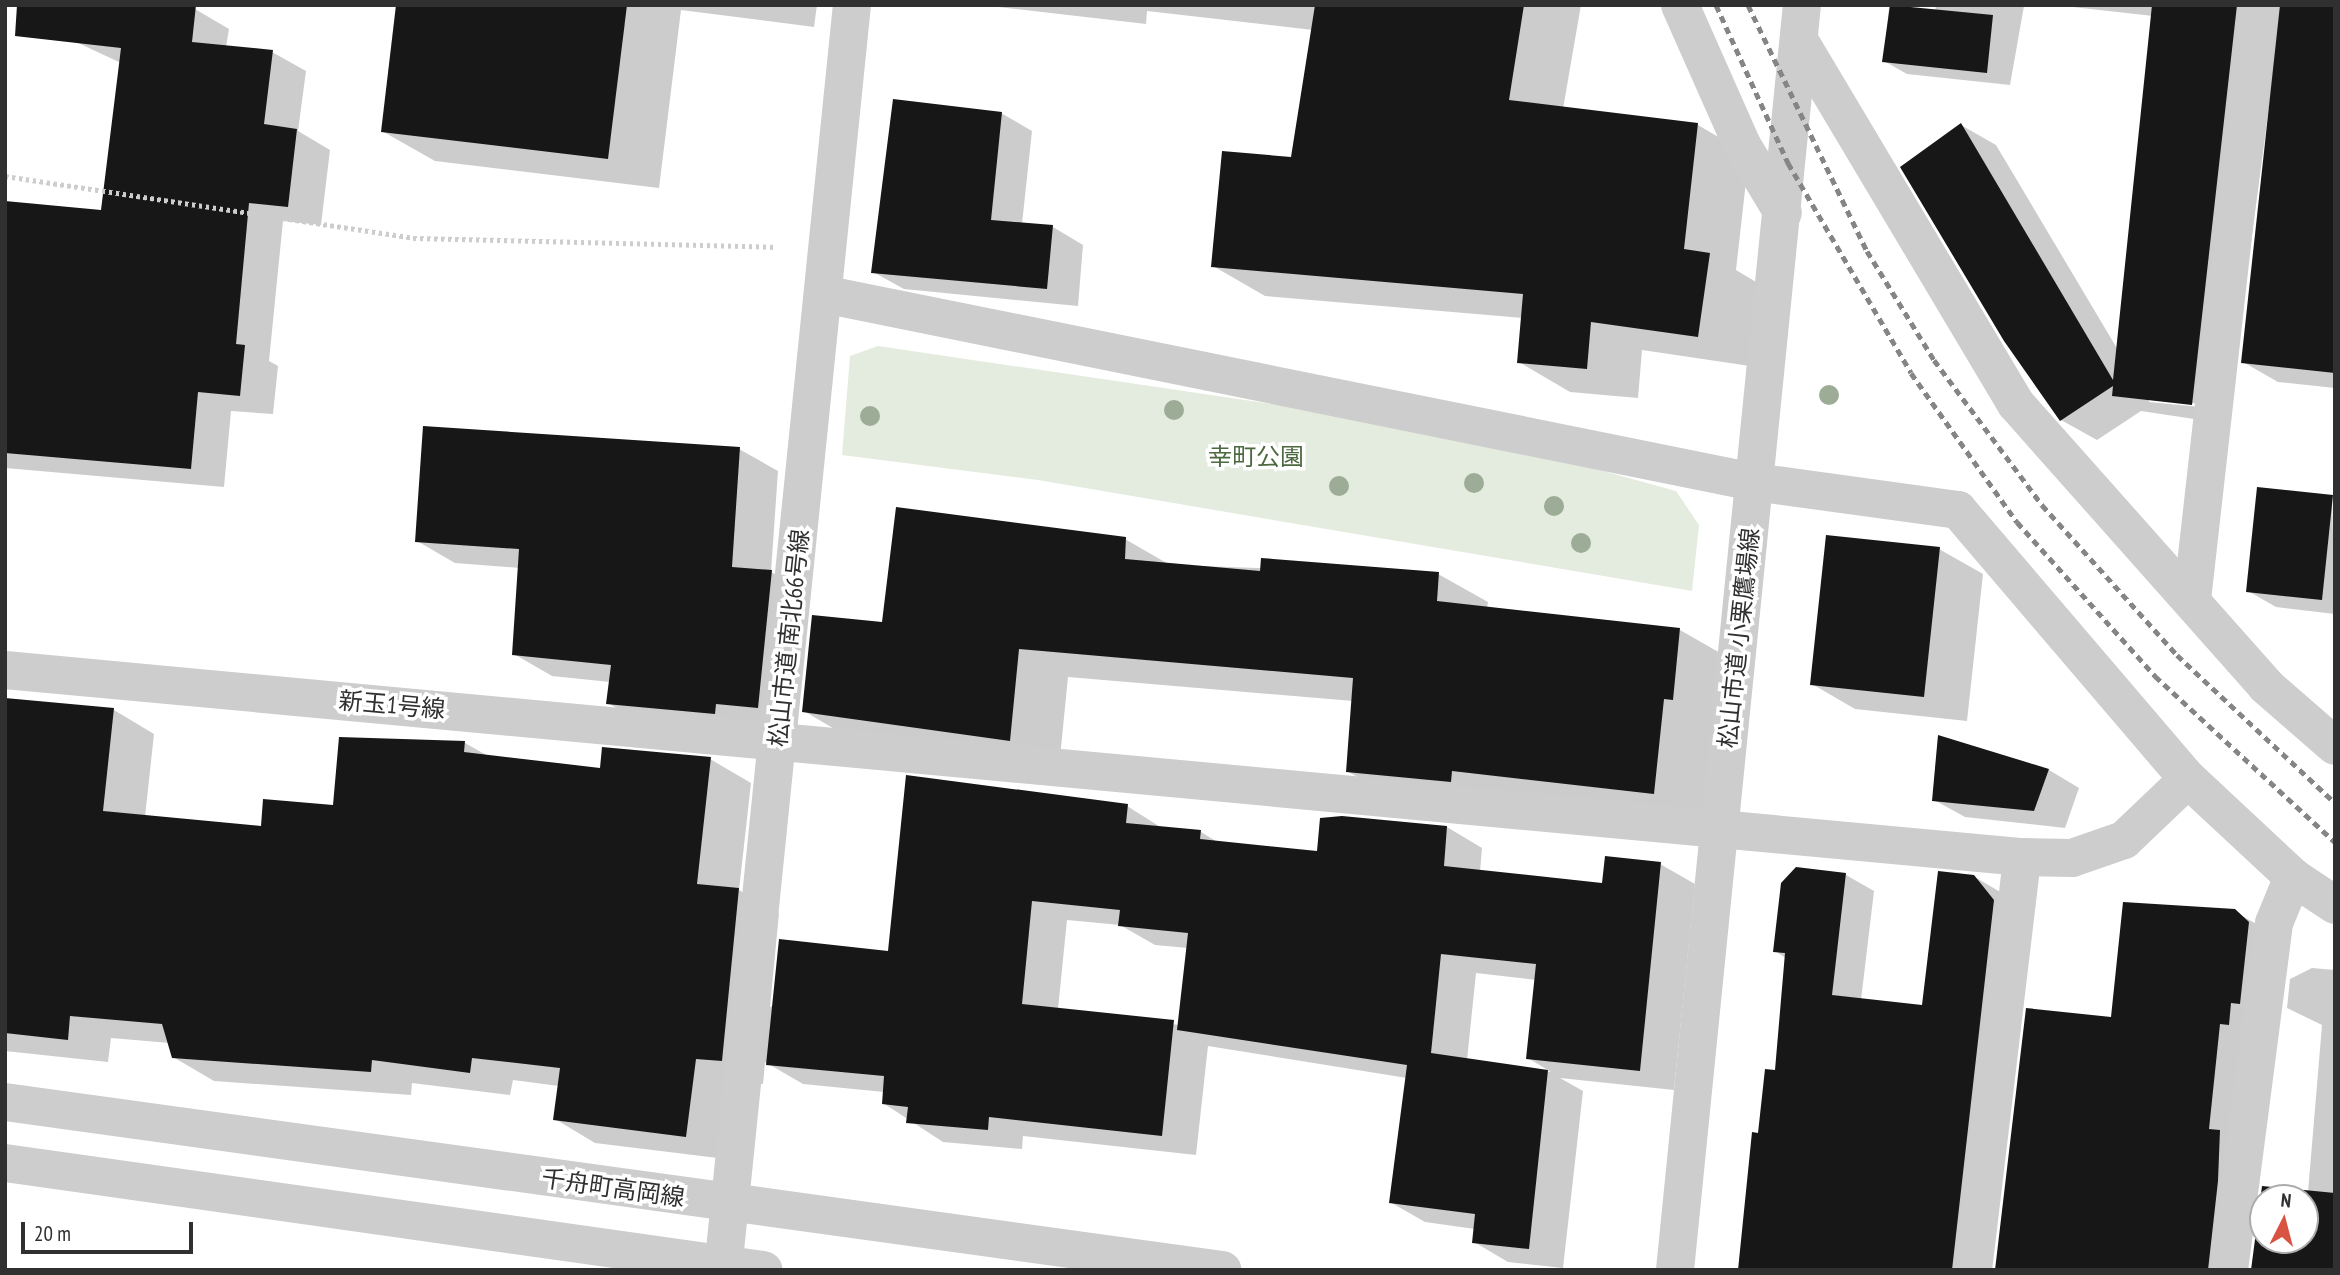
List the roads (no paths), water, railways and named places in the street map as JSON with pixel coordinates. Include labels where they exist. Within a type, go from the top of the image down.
[{"type":"street","name":"松山市道 南北66号線","points":[[723,1267],[732,1205],[852,5]]},
{"type":"street","points":[[1680,5],[1742,145],[1783,213]]},
{"type":"street","points":[[2192,600],[2259,5]]},
{"type":"street","points":[[1801,23],[2016,404],[2266,686],[2335,746]]},
{"type":"street","name":"松山市道 小栗鷹場線","points":[[1675,1270],[1801,23]]},
{"type":"street","points":[[823,294],[1754,482],[1958,510],[2188,779],[2294,877],[2335,905]]},
{"type":"street","name":"新玉1号線","points":[[5,670],[2022,857],[2072,859],[2124,840],[2188,779]]},
{"type":"street","points":[[1973,1270],[2022,857]]},
{"type":"street","points":[[2229,1270],[2274,923],[2294,877]]},
{"type":"street","name":"千舟町高岡線","points":[[5,1102],[732,1205],[1222,1270]]},
{"type":"street","points":[[5,1163],[723,1267],[763,1270]]},
{"type":"railway","points":[[1716,5],[1788,163],[1911,373],[2017,522],[2155,676],[2335,842]]},
{"type":"railway","points":[[1748,5],[1867,251],[1934,360],[2042,505],[2177,655],[2335,803]]},
{"type":"park label","name":"幸町公園","points":[[1256,457]]}]
